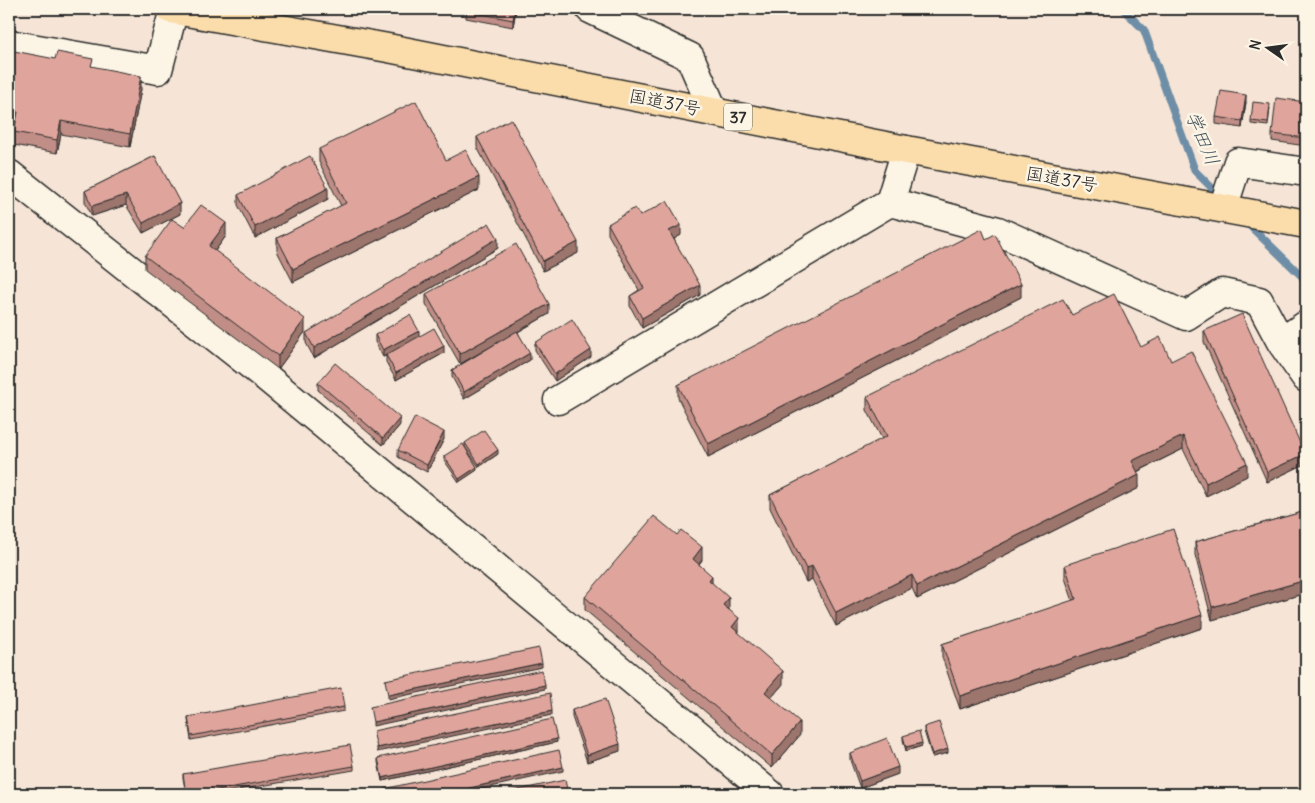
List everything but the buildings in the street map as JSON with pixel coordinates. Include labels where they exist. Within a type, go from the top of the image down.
[{"type":"highway","name":"国道37号","points":[[172,9],[378,46],[906,150],[1306,224]]},
{"type":"street","points":[[9,44],[158,70],[172,9]]},
{"type":"street","points":[[590,9],[690,58],[714,112]]},
{"type":"street","points":[[558,400],[890,202],[906,150]]},
{"type":"street","points":[[1223,208],[1238,162],[1306,172]]},
{"type":"street","points":[[9,174],[266,378],[690,730],[770,794]]},
{"type":"street","points":[[890,202],[998,231],[1186,316],[1222,293],[1259,301],[1281,342],[1306,378]]},
{"type":"street","points":[[1281,342],[1306,325]]},
{"type":"waterway","name":"学田川","points":[[1123,9],[1144,30],[1195,171],[1220,196]]},
{"type":"waterway","name":"学田川","points":[[1246,222],[1306,280]]}]
